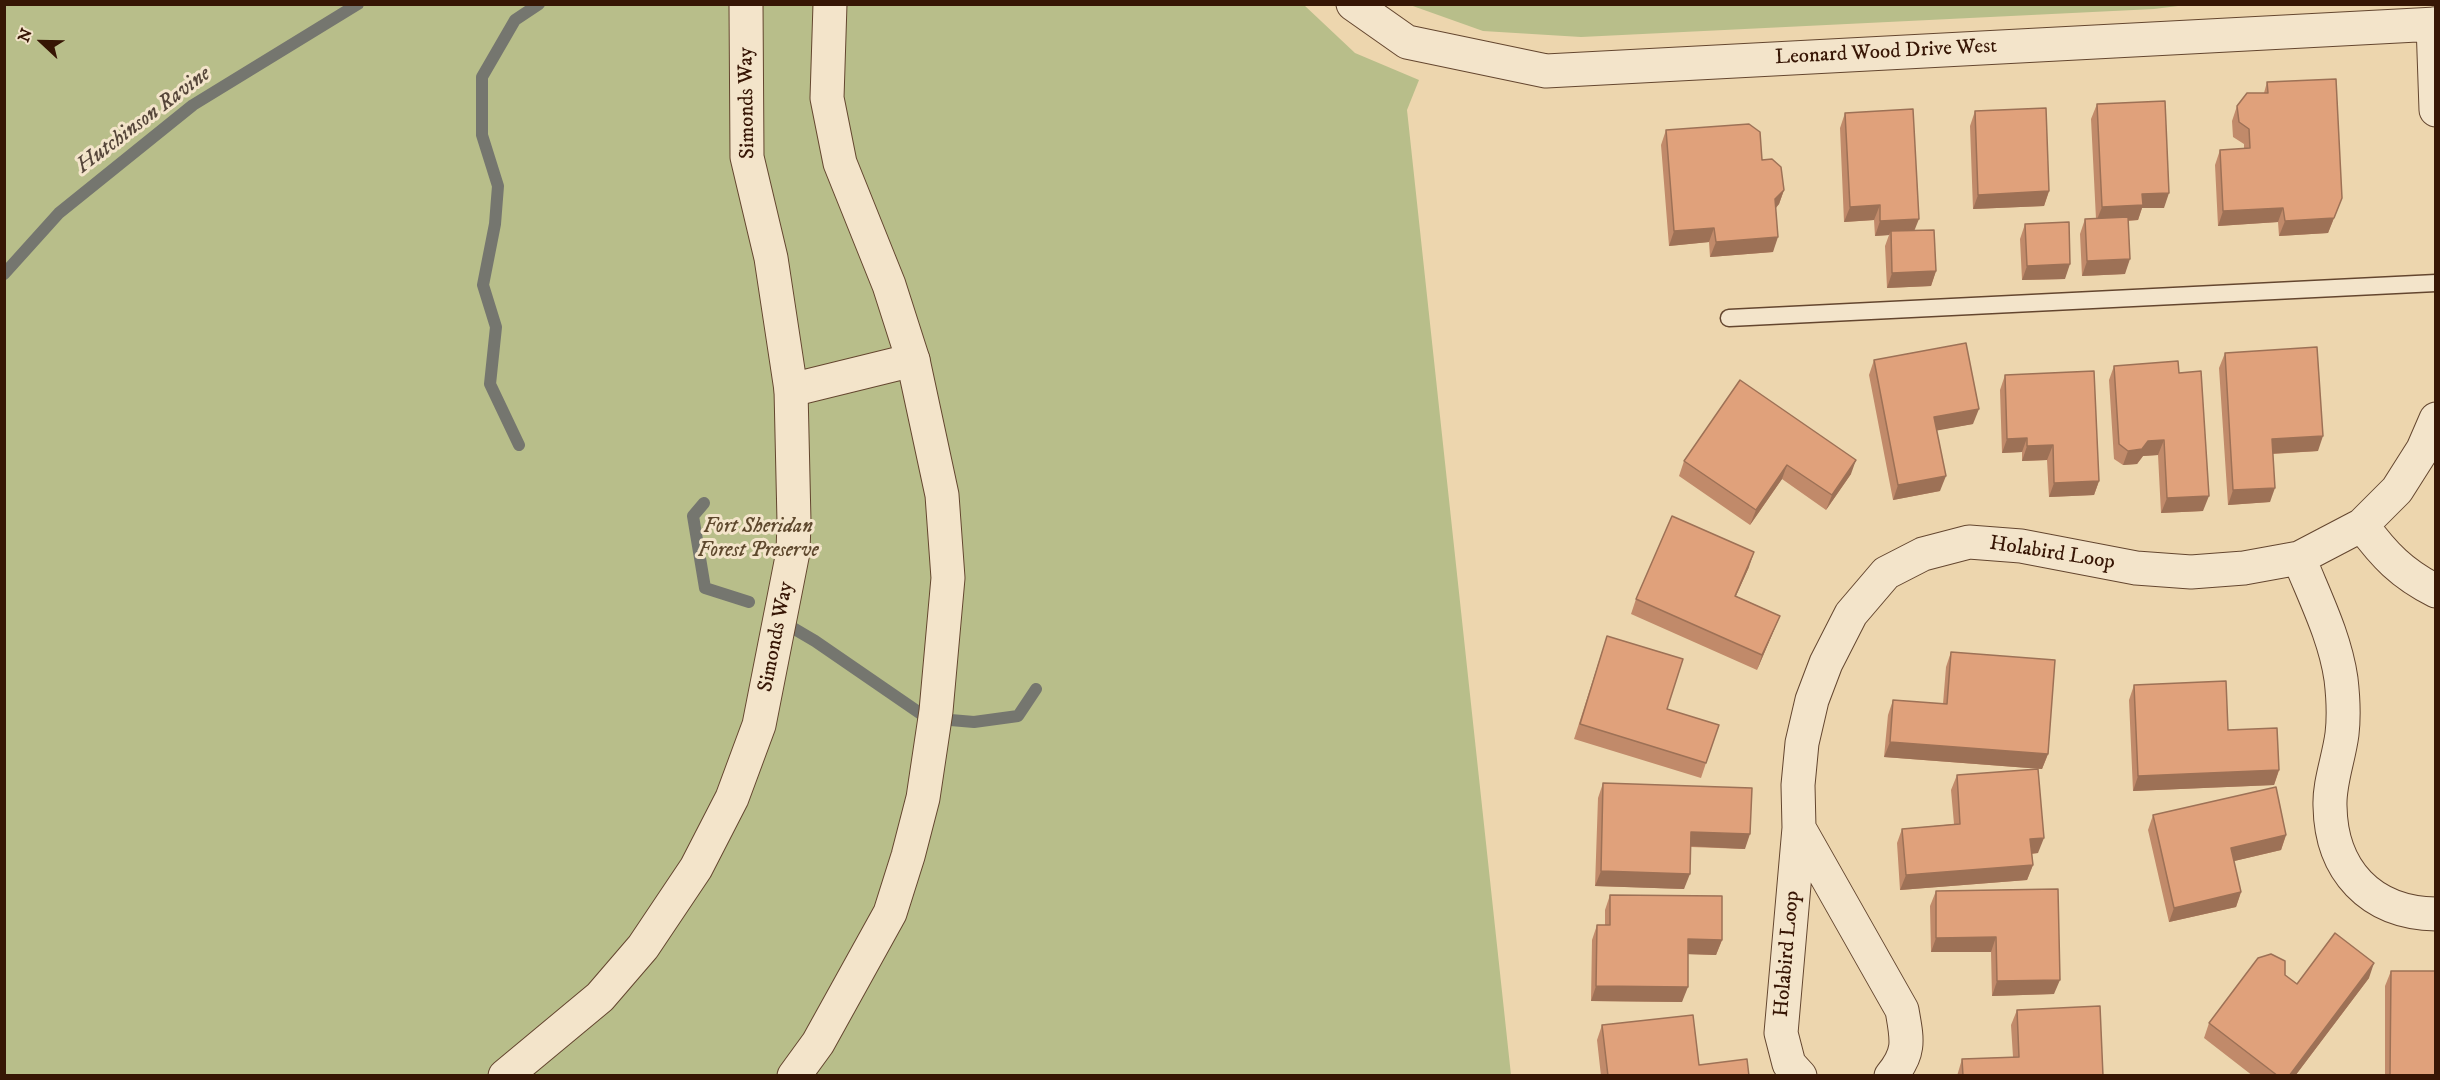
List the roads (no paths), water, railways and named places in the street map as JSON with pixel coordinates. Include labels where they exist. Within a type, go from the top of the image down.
[{"type":"street","name":"Simonds Way","points":[[505,1076],[600,997],[644,947],[696,868],[732,798],[759,725],[769,683],[793,552],[791,390],[771,258],[747,157],[746,4]]},
{"type":"street","points":[[794,1076],[818,1043],[890,913],[923,798],[936,711],[948,578],[942,495],[913,360],[890,285],[840,163],[827,98],[830,4]]},
{"type":"street","name":"Leonard Wood Drive West","points":[[1353,4],[1407,42],[1546,71],[2434,24]]},
{"type":"street","points":[[2267,33],[2315,4]]},
{"type":"street","points":[[2434,24],[2436,110]]},
{"type":"street","points":[[791,390],[913,360]]},
{"type":"street","name":"Holabird Loop","points":[[1800,1076],[1789,1064],[1781,1033],[1799,828],[1798,786],[1802,743],[1812,700],[1826,663],[1851,614],[1886,573],[1923,554],[1969,542],[2020,546],[2136,568],[2191,572],[2244,568],[2299,558],[2362,525],[2397,490],[2423,449],[2436,419]]},
{"type":"street","points":[[2362,525],[2382,553],[2411,579],[2436,591]]},
{"type":"street","points":[[2299,558],[2330,633],[2341,679],[2342,732],[2330,805],[2334,844],[2349,873],[2369,895],[2402,908],[2436,914]]},
{"type":"street","name":"Holabird Loop","points":[[1799,828],[1902,1010],[1908,1042],[1900,1065],[1891,1076]]},
{"type":"lane","points":[[1729,318],[2436,283]]},
{"type":"waterway","name":"Hutchinson Ravine","points":[[4,274],[59,213],[193,105],[358,4]]},
{"type":"waterway","name":"Hutchinson Ravine","points":[[519,445],[490,384],[496,327],[483,285],[495,224],[498,186],[482,135],[482,77],[515,20],[539,4]]},
{"type":"waterway","points":[[704,503],[693,516],[705,588],[749,602]]},
{"type":"waterway","points":[[781,621],[815,641],[927,718],[974,722],[1018,716],[1036,689]]},
{"type":"park label","name":"Fort Sheridan Forest Preserve","points":[[758,540]]}]
